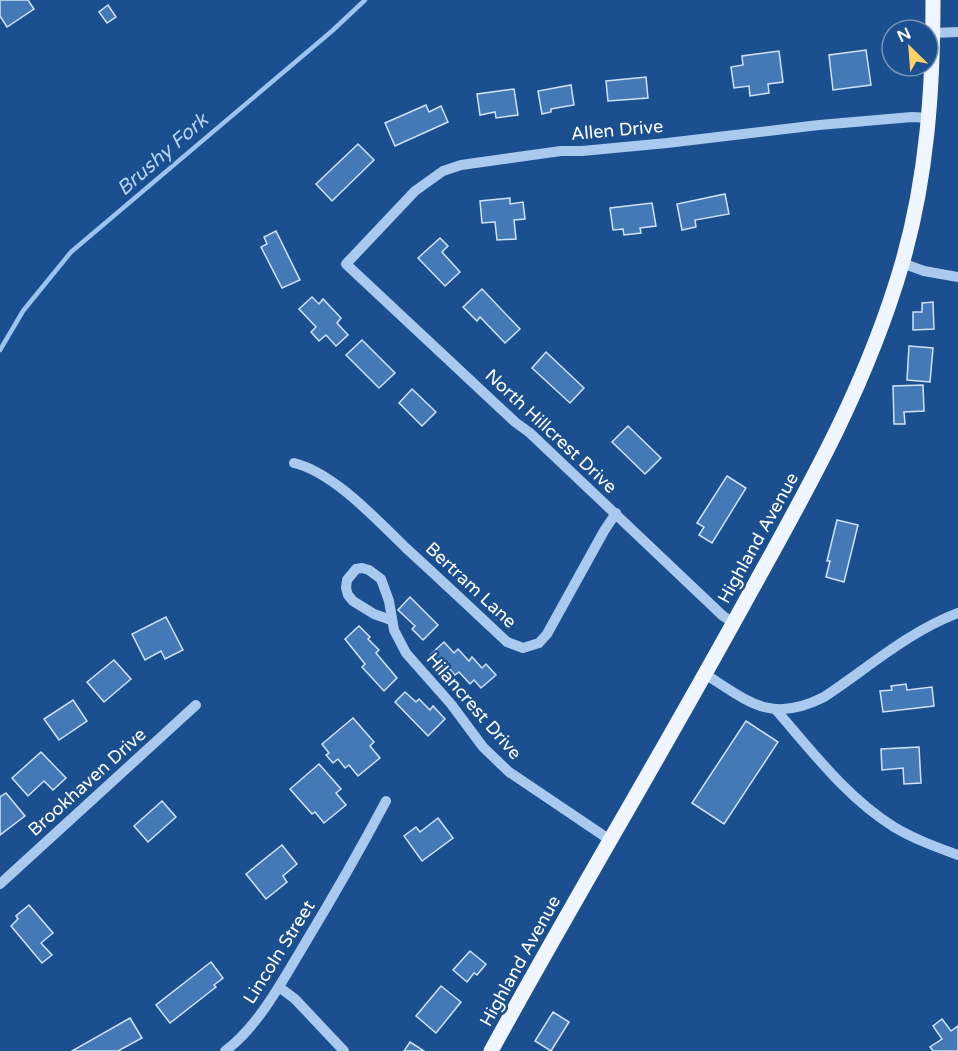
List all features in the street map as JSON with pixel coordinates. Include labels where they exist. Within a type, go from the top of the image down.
[{"type":"main road","name":"Highland Avenue","points":[[933,0],[933,18]]},
{"type":"main road","name":"Highland Avenue","points":[[495,1049],[734,622],[840,427],[880,334],[902,263],[920,187],[929,118],[931,78]]},
{"type":"street","points":[[940,33],[958,32]]},
{"type":"street","name":"Allen Drive","points":[[346,264],[415,191],[443,171],[461,165],[561,151],[667,143],[819,125],[912,117],[929,118]]},
{"type":"street","points":[[902,263],[924,271],[958,277]]},
{"type":"street","name":"North Hillcrest Drive","points":[[346,264],[616,513],[723,616],[734,622]]},
{"type":"street","name":"Bertram Lane","points":[[294,463],[306,466],[331,481],[390,532],[507,642],[523,648],[539,643],[547,634],[616,513]]},
{"type":"street","name":"Hilancrest Drive","points":[[390,620],[374,614],[353,601],[348,595],[347,580],[356,569],[369,570],[381,579],[389,601],[390,620],[399,641],[414,664],[452,704],[483,747],[499,764],[610,840]]},
{"type":"street","points":[[705,674],[761,707],[776,710],[800,707],[824,697],[916,633],[937,621],[958,613]]},
{"type":"street","name":"Brookhaven Drive","points":[[0,884],[196,705]]},
{"type":"street","points":[[776,710],[838,780],[865,806],[894,828],[958,855]]},
{"type":"street","name":"Lincoln Street","points":[[225,1051],[249,1028],[279,987],[352,864],[386,801]]},
{"type":"street","points":[[279,987],[295,999],[344,1051]]},
{"type":"building","points":[[0,0],[28,0],[34,9],[7,27],[0,16]]},
{"type":"building","points":[[108,5],[116,17],[107,23],[99,12]]},
{"type":"building","points":[[866,50],[871,85],[833,90],[829,55]]},
{"type":"building","points":[[779,51],[783,82],[768,84],[769,93],[750,96],[749,86],[734,88],[731,67],[743,65],[742,56]]},
{"type":"building","points":[[646,77],[648,98],[608,101],[606,81]]},
{"type":"building","points":[[571,85],[574,105],[551,109],[551,112],[542,114],[538,91]]},
{"type":"building","points":[[514,89],[518,115],[496,118],[495,112],[480,115],[477,94]]},
{"type":"building","points":[[426,105],[429,112],[441,106],[448,122],[395,146],[385,123]]},
{"type":"building","points":[[358,144],[374,160],[332,201],[316,184]]},
{"type":"building","points":[[725,194],[729,214],[695,220],[696,227],[682,230],[677,204]]},
{"type":"building","points":[[510,198],[510,204],[523,202],[525,219],[514,220],[516,239],[497,240],[495,222],[482,223],[480,201]]},
{"type":"building","points":[[652,203],[656,226],[640,228],[641,233],[624,235],[623,229],[613,230],[610,208]]},
{"type":"building","points":[[276,231],[300,280],[282,288],[261,247],[267,244],[264,237]]},
{"type":"building","points":[[440,238],[448,246],[442,252],[460,272],[445,286],[418,258]]},
{"type":"building","points":[[482,289],[520,329],[505,343],[480,317],[477,321],[463,307]]},
{"type":"building","points":[[312,297],[319,304],[323,299],[341,318],[337,323],[348,335],[336,346],[326,335],[319,341],[311,332],[316,327],[299,309]]},
{"type":"building","points":[[933,302],[934,329],[913,330],[913,312],[922,312],[922,303]]},
{"type":"building","points":[[362,340],[395,373],[379,388],[346,355]]},
{"type":"building","points":[[909,346],[933,348],[930,382],[907,380]]},
{"type":"building","points":[[546,352],[584,388],[570,403],[532,368]]},
{"type":"building","points":[[923,385],[924,411],[904,412],[905,424],[894,424],[893,386]]},
{"type":"building","points":[[412,389],[436,412],[422,426],[399,403]]},
{"type":"building","points":[[628,426],[661,458],[645,474],[612,442]]},
{"type":"building","points":[[727,476],[746,488],[712,543],[699,535],[704,527],[697,523]]},
{"type":"building","points":[[837,520],[858,525],[844,582],[826,577],[830,561],[827,561]]},
{"type":"building","points":[[410,597],[438,625],[423,640],[412,629],[415,626],[398,610]]},
{"type":"building","points":[[166,617],[183,650],[165,659],[161,651],[145,660],[132,634]]},
{"type":"building","points":[[359,626],[370,637],[368,639],[379,650],[376,653],[397,678],[384,691],[362,667],[365,664],[345,639]]},
{"type":"building","points":[[444,642],[454,653],[458,649],[469,661],[472,657],[482,668],[486,664],[496,675],[481,688],[474,680],[470,684],[459,672],[455,675],[446,665],[442,668],[430,655]]},
{"type":"building","points":[[114,660],[131,679],[104,702],[87,682]]},
{"type":"building","points":[[906,684],[907,690],[932,687],[934,706],[883,712],[880,691],[892,690],[891,686]]},
{"type":"building","points":[[405,692],[416,702],[419,699],[430,710],[433,706],[445,719],[428,736],[395,702]]},
{"type":"building","points":[[73,700],[87,721],[59,740],[44,719]]},
{"type":"building","points":[[353,718],[374,742],[370,746],[380,758],[358,776],[349,765],[345,768],[338,759],[333,763],[326,755],[329,753],[322,744]]},
{"type":"building","points":[[746,721],[778,742],[724,824],[692,803]]},
{"type":"building","points":[[919,747],[921,783],[904,784],[903,768],[882,770],[881,749]]},
{"type":"building","points":[[41,752],[66,778],[53,790],[44,781],[28,796],[12,778]]},
{"type":"building","points":[[319,764],[341,789],[336,793],[346,805],[324,823],[315,812],[312,814],[290,789]]},
{"type":"building","points":[[6,793],[25,816],[0,835],[0,797]]},
{"type":"building","points":[[162,801],[176,817],[148,842],[134,826]]},
{"type":"building","points":[[438,818],[453,838],[422,861],[404,836],[416,827],[420,832]]},
{"type":"building","points":[[282,845],[297,864],[283,876],[287,882],[266,899],[246,874]]},
{"type":"building","points":[[29,905],[53,933],[41,943],[52,955],[42,963],[11,926],[18,919],[16,916]]},
{"type":"building","points":[[470,951],[486,964],[467,982],[453,970]]},
{"type":"building","points":[[211,962],[223,978],[214,985],[216,987],[170,1023],[156,1005]]},
{"type":"building","points":[[441,986],[461,1002],[436,1033],[416,1016]]},
{"type":"building","points":[[553,1012],[569,1022],[551,1051],[535,1041]]},
{"type":"building","points":[[130,1018],[142,1038],[118,1051],[72,1051]]},
{"type":"building","points":[[942,1019],[951,1031],[958,1026],[958,1051],[933,1051],[930,1047],[942,1039],[933,1026]]},
{"type":"building","points":[[410,1042],[424,1051],[404,1051]]},
{"type":"waterway","name":"Brushy Fork","points":[[0,350],[23,311],[71,252],[332,31],[365,0]]}]
